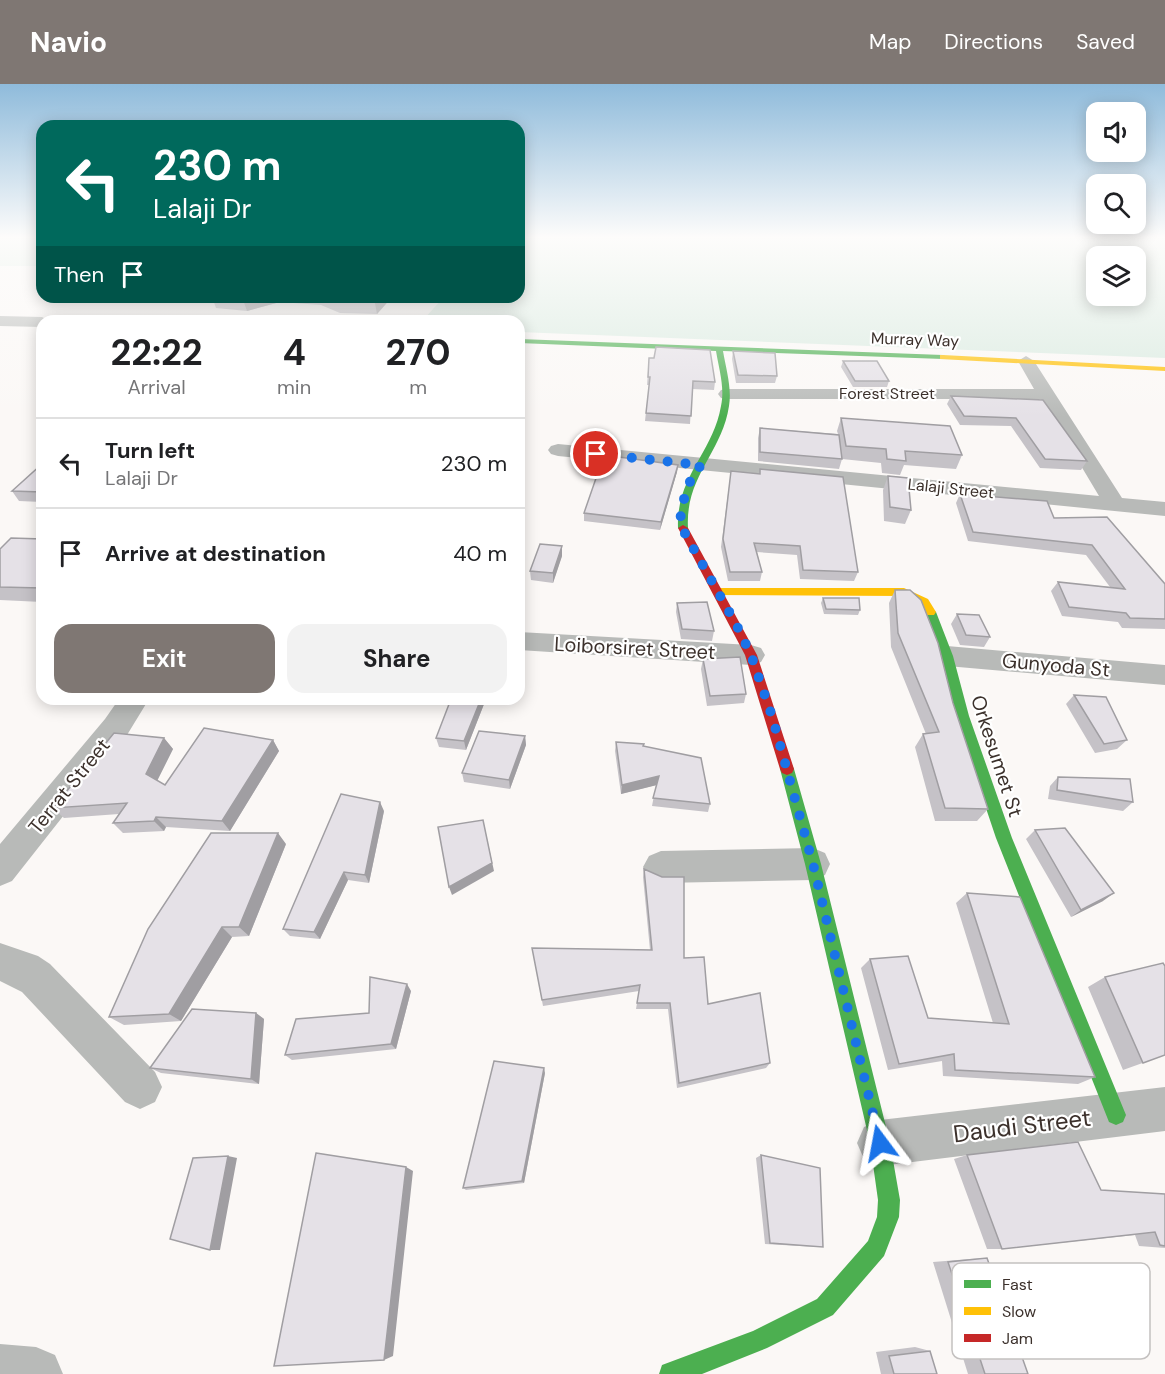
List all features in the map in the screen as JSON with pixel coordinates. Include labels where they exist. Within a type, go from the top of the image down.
[{"type":"street","points":[[0,321],[36,322]]},
{"type":"street","name":"Murray Way","points":[[525,341],[1026,361],[1165,369]]},
{"type":"street","points":[[671,1374],[759,1340],[825,1307],[876,1248],[888,1217],[889,1200],[880,1143],[813,864],[772,716],[751,655],[689,543],[681,520],[680,512],[692,476],[701,465],[725,411],[728,394],[719,349]]},
{"type":"street","points":[[1026,361],[1115,504]]},
{"type":"street","name":"Forest Street","points":[[728,394],[1046,394]]},
{"type":"street","name":"Lalaji Street","points":[[558,450],[1165,509]]},
{"type":"street","name":"Orkesumet St","points":[[718,592],[904,592],[914,594],[924,602],[947,656],[962,716],[1004,838],[1116,1115]]},
{"type":"street","name":"Loiborsiret Street","points":[[525,641],[751,655]]},
{"type":"street","name":"Gunyoda St","points":[[947,656],[1165,675]]},
{"type":"street","name":"Terrat Street","points":[[0,870],[116,728],[131,705]]},
{"type":"street","points":[[660,867],[813,864]]},
{"type":"street","points":[[0,962],[36,978],[140,1087]]},
{"type":"street","name":"Daudi Street","points":[[880,1143],[1165,1109]]},
{"type":"street","points":[[0,1371],[36,1374]]},
{"type":"green space","points":[[525,296],[1086,296],[1086,306],[1146,306],[1146,296],[1165,296],[1165,358],[525,332],[525,315],[428,315],[438,303],[525,303]]},
{"type":"building","points":[[656,347],[710,350],[715,382],[693,381],[691,416],[646,413],[650,377],[648,377],[649,358],[654,358]]},
{"type":"building","points":[[733,351],[775,353],[777,376],[738,375]]},
{"type":"building","points":[[843,361],[877,361],[889,381],[855,381]]},
{"type":"building","points":[[951,396],[1043,400],[1087,461],[1045,459],[1016,418],[964,416]]},
{"type":"building","points":[[841,418],[950,426],[962,455],[905,451],[906,461],[887,459],[886,449],[846,446]]},
{"type":"building","points":[[760,428],[839,435],[842,459],[760,452]]},
{"type":"building","points":[[604,455],[678,465],[661,522],[584,513]]},
{"type":"building","points":[[36,469],[36,492],[12,491]]},
{"type":"building","points":[[760,469],[843,477],[858,572],[803,570],[800,546],[754,543],[762,572],[730,572],[723,539],[731,471],[760,474]]},
{"type":"building","points":[[888,476],[908,478],[911,510],[890,507]]},
{"type":"building","points":[[960,494],[1047,501],[1054,518],[1107,517],[1165,584],[1165,619],[1130,618],[1126,613],[1069,607],[1058,582],[1125,589],[1092,545],[973,532]]},
{"type":"building","points":[[11,538],[36,539],[36,588],[0,587],[0,549]]},
{"type":"building","points":[[540,544],[562,546],[553,573],[530,571]]},
{"type":"building","points":[[895,590],[910,590],[921,600],[938,643],[953,703],[988,809],[945,808],[923,734],[939,732],[898,633]]},
{"type":"building","points":[[823,598],[859,598],[860,610],[826,609]]},
{"type":"building","points":[[707,602],[714,631],[682,629],[677,603]]},
{"type":"building","points":[[957,614],[979,615],[990,637],[966,635]]},
{"type":"building","points":[[740,657],[746,694],[710,696],[703,659]]},
{"type":"building","points":[[1074,695],[1106,697],[1127,740],[1104,744]]},
{"type":"building","points":[[449,705],[479,705],[464,741],[436,738]]},
{"type":"building","points":[[204,728],[273,740],[222,821],[156,817],[154,821],[113,823],[127,803],[53,808],[114,733],[164,738],[146,774],[165,785]]},
{"type":"building","points":[[479,731],[525,736],[509,780],[462,773]]},
{"type":"building","points":[[616,742],[644,744],[643,746],[701,758],[710,804],[653,798],[659,776],[622,785]]},
{"type":"building","points":[[1058,777],[1130,779],[1133,802],[1057,790]]},
{"type":"building","points":[[341,794],[380,802],[365,875],[344,872],[314,932],[283,929]]},
{"type":"building","points":[[483,820],[492,863],[449,887],[438,827]]},
{"type":"building","points":[[1065,828],[1114,893],[1081,910],[1035,830]]},
{"type":"building","points":[[211,833],[278,833],[239,927],[222,927],[169,1014],[109,1017],[148,929]]},
{"type":"building","points":[[644,869],[662,877],[684,877],[684,958],[704,957],[708,1004],[760,993],[770,1063],[679,1083],[670,1003],[637,1003],[640,985],[542,1000],[532,948],[652,950]]},
{"type":"building","points":[[967,893],[1020,897],[1095,1077],[955,1070],[954,1054],[899,1064],[870,959],[908,956],[928,1018],[1009,1024]]},
{"type":"building","points":[[1163,963],[1165,966],[1165,1055],[1143,1063],[1105,977]]},
{"type":"building","points":[[370,977],[407,984],[391,1044],[285,1055],[296,1019],[369,1013]]},
{"type":"building","points":[[192,1009],[256,1013],[251,1079],[150,1068]]},
{"type":"building","points":[[494,1061],[544,1068],[522,1181],[463,1188]]},
{"type":"building","points":[[1078,1142],[1101,1190],[1165,1194],[1165,1246],[1160,1245],[1155,1232],[1002,1249],[967,1155]]},
{"type":"building","points":[[316,1153],[406,1167],[384,1360],[274,1366]]},
{"type":"building","points":[[761,1155],[820,1168],[823,1247],[770,1243]]},
{"type":"building","points":[[228,1156],[210,1250],[170,1239],[193,1158]]},
{"type":"building","points":[[987,1258],[989,1263],[952,1263],[952,1274],[948,1262]]},
{"type":"building","points":[[930,1351],[937,1374],[894,1374],[889,1356]]},
{"type":"building","points":[[980,1359],[1023,1359],[1028,1374],[985,1374]]},
{"type":"traffic: fast","points":[[525,341],[943,357]]},
{"type":"traffic: fast","points":[[683,528],[682,511],[685,496],[721,425],[725,409],[726,386],[719,349]]},
{"type":"traffic: fast","points":[[930,612],[947,656],[962,716],[1004,838],[1116,1115]]},
{"type":"traffic: fast","points":[[671,1374],[759,1340],[825,1307],[876,1248],[888,1217],[889,1200],[880,1143],[813,864],[787,769]]},
{"type":"traffic: slow","points":[[943,357],[1165,369]]},
{"type":"traffic: slow","points":[[718,592],[904,592],[924,602],[930,612]]},
{"type":"traffic: jam","points":[[683,528],[751,655],[787,769]]},
{"type":"route","points":[[596,454],[701,465],[692,476],[680,512],[683,530],[751,655],[772,716],[813,864],[880,1143]]}]
